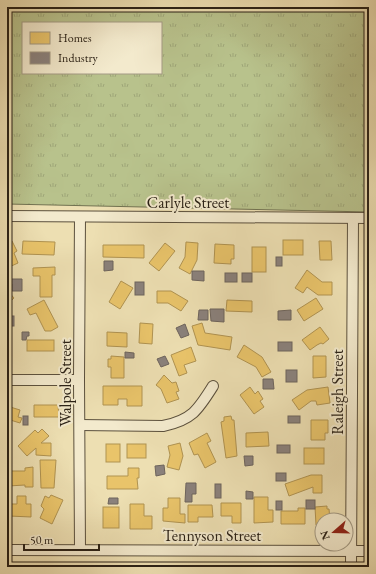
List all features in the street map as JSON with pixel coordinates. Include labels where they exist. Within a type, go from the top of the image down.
[{"type":"street","name":"Carlyle Street","points":[[7,216],[369,218]]},
{"type":"street","name":"Walpole Street","points":[[80,217],[80,550]]},
{"type":"street","name":"Raleigh Street","points":[[351,512],[353,218]]},
{"type":"street","points":[[7,380],[79,380]]},
{"type":"street","points":[[80,425],[162,426],[173,424],[184,420],[199,408],[214,386]]},
{"type":"street","name":"Tennyson Street","points":[[7,550],[314,551]]},
{"type":"street","name":"Tennyson Street","points":[[354,551],[369,551]]},
{"type":"street","name":"Raleigh Street","points":[[351,552],[351,567]]},
{"type":"green space","points":[[7,7],[369,7],[369,212],[7,204]]},
{"type":"green space","points":[[7,564],[341,566],[341,567],[7,567]]},
{"type":"building: Homes","points":[[283,240],[303,240],[303,255],[283,255]]},
{"type":"building: Homes","points":[[12,241],[17,251],[14,253],[18,263],[7,268],[7,244]]},
{"type":"building: Homes","points":[[23,241],[55,242],[54,255],[22,254]]},
{"type":"building: Homes","points":[[319,241],[331,241],[332,260],[320,260]]},
{"type":"building: Homes","points":[[186,242],[198,243],[197,260],[190,274],[179,268],[185,257]]},
{"type":"building: Homes","points":[[165,243],[175,251],[159,271],[149,263]]},
{"type":"building: Homes","points":[[215,244],[234,245],[234,259],[231,259],[231,264],[214,263]]},
{"type":"building: Homes","points":[[103,245],[144,245],[144,258],[103,257]]},
{"type":"building: Homes","points":[[252,247],[266,247],[266,272],[252,272]]},
{"type":"building: Homes","points":[[55,267],[55,275],[52,275],[52,297],[40,297],[40,276],[33,276],[33,268]]},
{"type":"building: Homes","points":[[307,270],[322,282],[332,282],[332,295],[318,295],[307,287],[303,293],[295,288]]},
{"type":"building: Homes","points":[[121,281],[133,288],[120,309],[109,302]]},
{"type":"building: Homes","points":[[7,290],[14,298],[7,305]]},
{"type":"building: Homes","points":[[157,291],[171,291],[188,301],[181,311],[168,303],[157,303]]},
{"type":"building: Homes","points":[[316,298],[323,309],[304,321],[297,310]]},
{"type":"building: Homes","points":[[44,300],[58,327],[51,331],[45,331],[36,313],[30,315],[27,309]]},
{"type":"building: Homes","points":[[227,300],[252,301],[252,312],[226,311]]},
{"type":"building: Homes","points":[[140,323],[153,324],[152,344],[139,343]]},
{"type":"building: Homes","points":[[202,323],[205,333],[232,337],[230,350],[198,345],[192,326]]},
{"type":"building: Homes","points":[[320,327],[329,339],[323,344],[321,343],[310,350],[302,340]]},
{"type":"building: Homes","points":[[7,331],[10,331],[10,354],[7,354]]},
{"type":"building: Homes","points":[[107,332],[127,333],[127,347],[107,346]]},
{"type":"building: Homes","points":[[27,340],[54,340],[54,351],[27,351]]},
{"type":"building: Homes","points":[[244,345],[262,357],[271,372],[262,377],[256,367],[237,357]]},
{"type":"building: Homes","points":[[191,347],[196,361],[184,365],[187,373],[179,376],[171,355]]},
{"type":"building: Homes","points":[[111,356],[124,357],[124,378],[111,378],[111,367],[108,367],[108,359],[111,359]]},
{"type":"building: Homes","points":[[313,356],[326,356],[326,377],[313,378]]},
{"type":"building: Homes","points":[[164,375],[172,383],[176,382],[179,391],[176,392],[179,399],[167,403],[161,389],[156,385]]},
{"type":"building: Homes","points":[[103,386],[142,386],[142,406],[127,406],[127,399],[118,399],[118,405],[103,405]]},
{"type":"building: Homes","points":[[250,387],[255,394],[258,391],[263,399],[260,401],[264,407],[254,414],[240,395]]},
{"type":"building: Homes","points":[[328,387],[330,403],[317,405],[316,401],[311,401],[299,410],[292,400],[307,390]]},
{"type":"building: Homes","points":[[34,405],[58,405],[59,417],[34,417]]},
{"type":"building: Homes","points":[[7,406],[20,410],[18,417],[22,418],[20,423],[7,419]]},
{"type":"building: Homes","points":[[231,416],[232,420],[234,420],[237,456],[226,458],[221,422],[224,421],[224,417]]},
{"type":"building: Homes","points":[[311,420],[328,420],[328,433],[325,433],[325,440],[311,440]]},
{"type":"building: Homes","points":[[42,429],[49,436],[41,443],[51,443],[51,456],[36,455],[36,448],[27,456],[18,446],[35,430],[38,433]]},
{"type":"building: Homes","points":[[268,432],[269,446],[246,447],[246,433]]},
{"type":"building: Homes","points":[[207,433],[211,441],[207,443],[216,462],[205,468],[198,454],[194,455],[189,443]]},
{"type":"building: Homes","points":[[180,443],[183,456],[179,470],[167,467],[170,455],[168,446]]},
{"type":"building: Homes","points":[[106,444],[120,444],[120,462],[106,462]]},
{"type":"building: Homes","points":[[127,444],[146,444],[146,458],[127,458]]},
{"type":"building: Homes","points":[[304,448],[324,448],[324,464],[304,464]]},
{"type":"building: Homes","points":[[40,460],[56,460],[54,488],[41,488]]},
{"type":"building: Homes","points":[[33,467],[33,487],[25,487],[25,485],[8,486],[8,471],[25,471],[25,468]]},
{"type":"building: Homes","points":[[128,468],[139,468],[139,478],[137,478],[138,489],[107,489],[107,476],[128,476]]},
{"type":"building: Homes","points":[[311,475],[322,475],[322,493],[313,493],[313,487],[289,496],[285,484]]},
{"type":"building: Homes","points":[[51,495],[63,500],[52,524],[40,518],[44,509],[41,506],[45,496],[49,498]]},
{"type":"building: Homes","points":[[17,496],[26,496],[26,504],[31,504],[31,517],[9,516],[9,504],[17,504]]},
{"type":"building: Homes","points":[[254,497],[268,497],[268,510],[273,510],[273,522],[254,523]]},
{"type":"building: Homes","points":[[168,498],[180,498],[180,514],[185,514],[185,523],[163,521],[163,508],[168,508]]},
{"type":"building: Homes","points":[[221,503],[241,503],[241,523],[232,523],[232,516],[221,516]]},
{"type":"building: Homes","points":[[130,504],[144,504],[144,516],[152,516],[152,529],[130,529]]},
{"type":"building: Homes","points":[[188,505],[212,505],[213,517],[198,517],[198,522],[188,522]]},
{"type":"building: Homes","points":[[327,506],[329,512],[315,512],[315,507]]},
{"type":"building: Homes","points":[[103,507],[119,507],[119,528],[103,528]]},
{"type":"building: Homes","points":[[298,508],[305,508],[305,524],[281,524],[281,511],[298,511]]},
{"type":"building: Industry","points":[[276,257],[282,257],[282,266],[276,266]]},
{"type":"building: Industry","points":[[104,261],[113,261],[113,270],[104,271]]},
{"type":"building: Industry","points":[[192,271],[204,271],[204,281],[192,280]]},
{"type":"building: Industry","points":[[225,273],[237,273],[237,282],[225,282]]},
{"type":"building: Industry","points":[[242,273],[252,273],[252,282],[242,282]]},
{"type":"building: Industry","points":[[7,279],[22,279],[22,291],[12,291],[12,284],[7,284]]},
{"type":"building: Industry","points":[[135,282],[144,282],[144,295],[135,295]]},
{"type":"building: Industry","points":[[210,309],[224,309],[224,322],[211,321]]},
{"type":"building: Industry","points":[[199,310],[208,310],[208,320],[198,320]]},
{"type":"building: Industry","points":[[291,310],[291,320],[278,320],[278,311]]},
{"type":"building: Industry","points":[[7,316],[14,316],[14,326],[7,326]]},
{"type":"building: Industry","points":[[185,324],[189,335],[181,338],[176,328]]},
{"type":"building: Industry","points":[[22,332],[29,332],[29,336],[27,336],[26,340],[22,340]]},
{"type":"building: Industry","points":[[278,342],[292,342],[292,351],[278,351]]},
{"type":"building: Industry","points":[[125,352],[134,353],[134,358],[125,358]]},
{"type":"building: Industry","points":[[165,356],[169,364],[161,367],[157,359]]},
{"type":"building: Industry","points":[[286,370],[297,370],[297,382],[286,382]]},
{"type":"building: Industry","points":[[263,379],[273,379],[274,389],[263,389]]},
{"type":"building: Industry","points":[[23,416],[28,416],[28,425],[23,425]]},
{"type":"building: Industry","points":[[288,416],[300,416],[300,423],[288,423]]},
{"type":"building: Industry","points":[[277,445],[290,445],[290,453],[277,453]]},
{"type":"building: Industry","points":[[244,456],[253,456],[253,465],[245,466]]},
{"type":"building: Industry","points":[[7,459],[9,459],[9,469],[7,469]]},
{"type":"building: Industry","points":[[164,465],[165,474],[156,476],[155,466]]},
{"type":"building: Industry","points":[[276,473],[286,473],[286,481],[276,481]]},
{"type":"building: Industry","points":[[186,483],[196,483],[196,494],[192,494],[192,502],[185,502]]},
{"type":"building: Industry","points":[[215,484],[221,484],[221,498],[215,498]]},
{"type":"building: Industry","points":[[246,491],[253,492],[253,499],[246,499]]},
{"type":"building: Industry","points":[[109,498],[118,498],[118,504],[108,504]]},
{"type":"building: Industry","points":[[306,500],[315,500],[315,509],[306,509]]},
{"type":"building: Industry","points":[[276,501],[282,501],[282,510],[276,510]]}]
